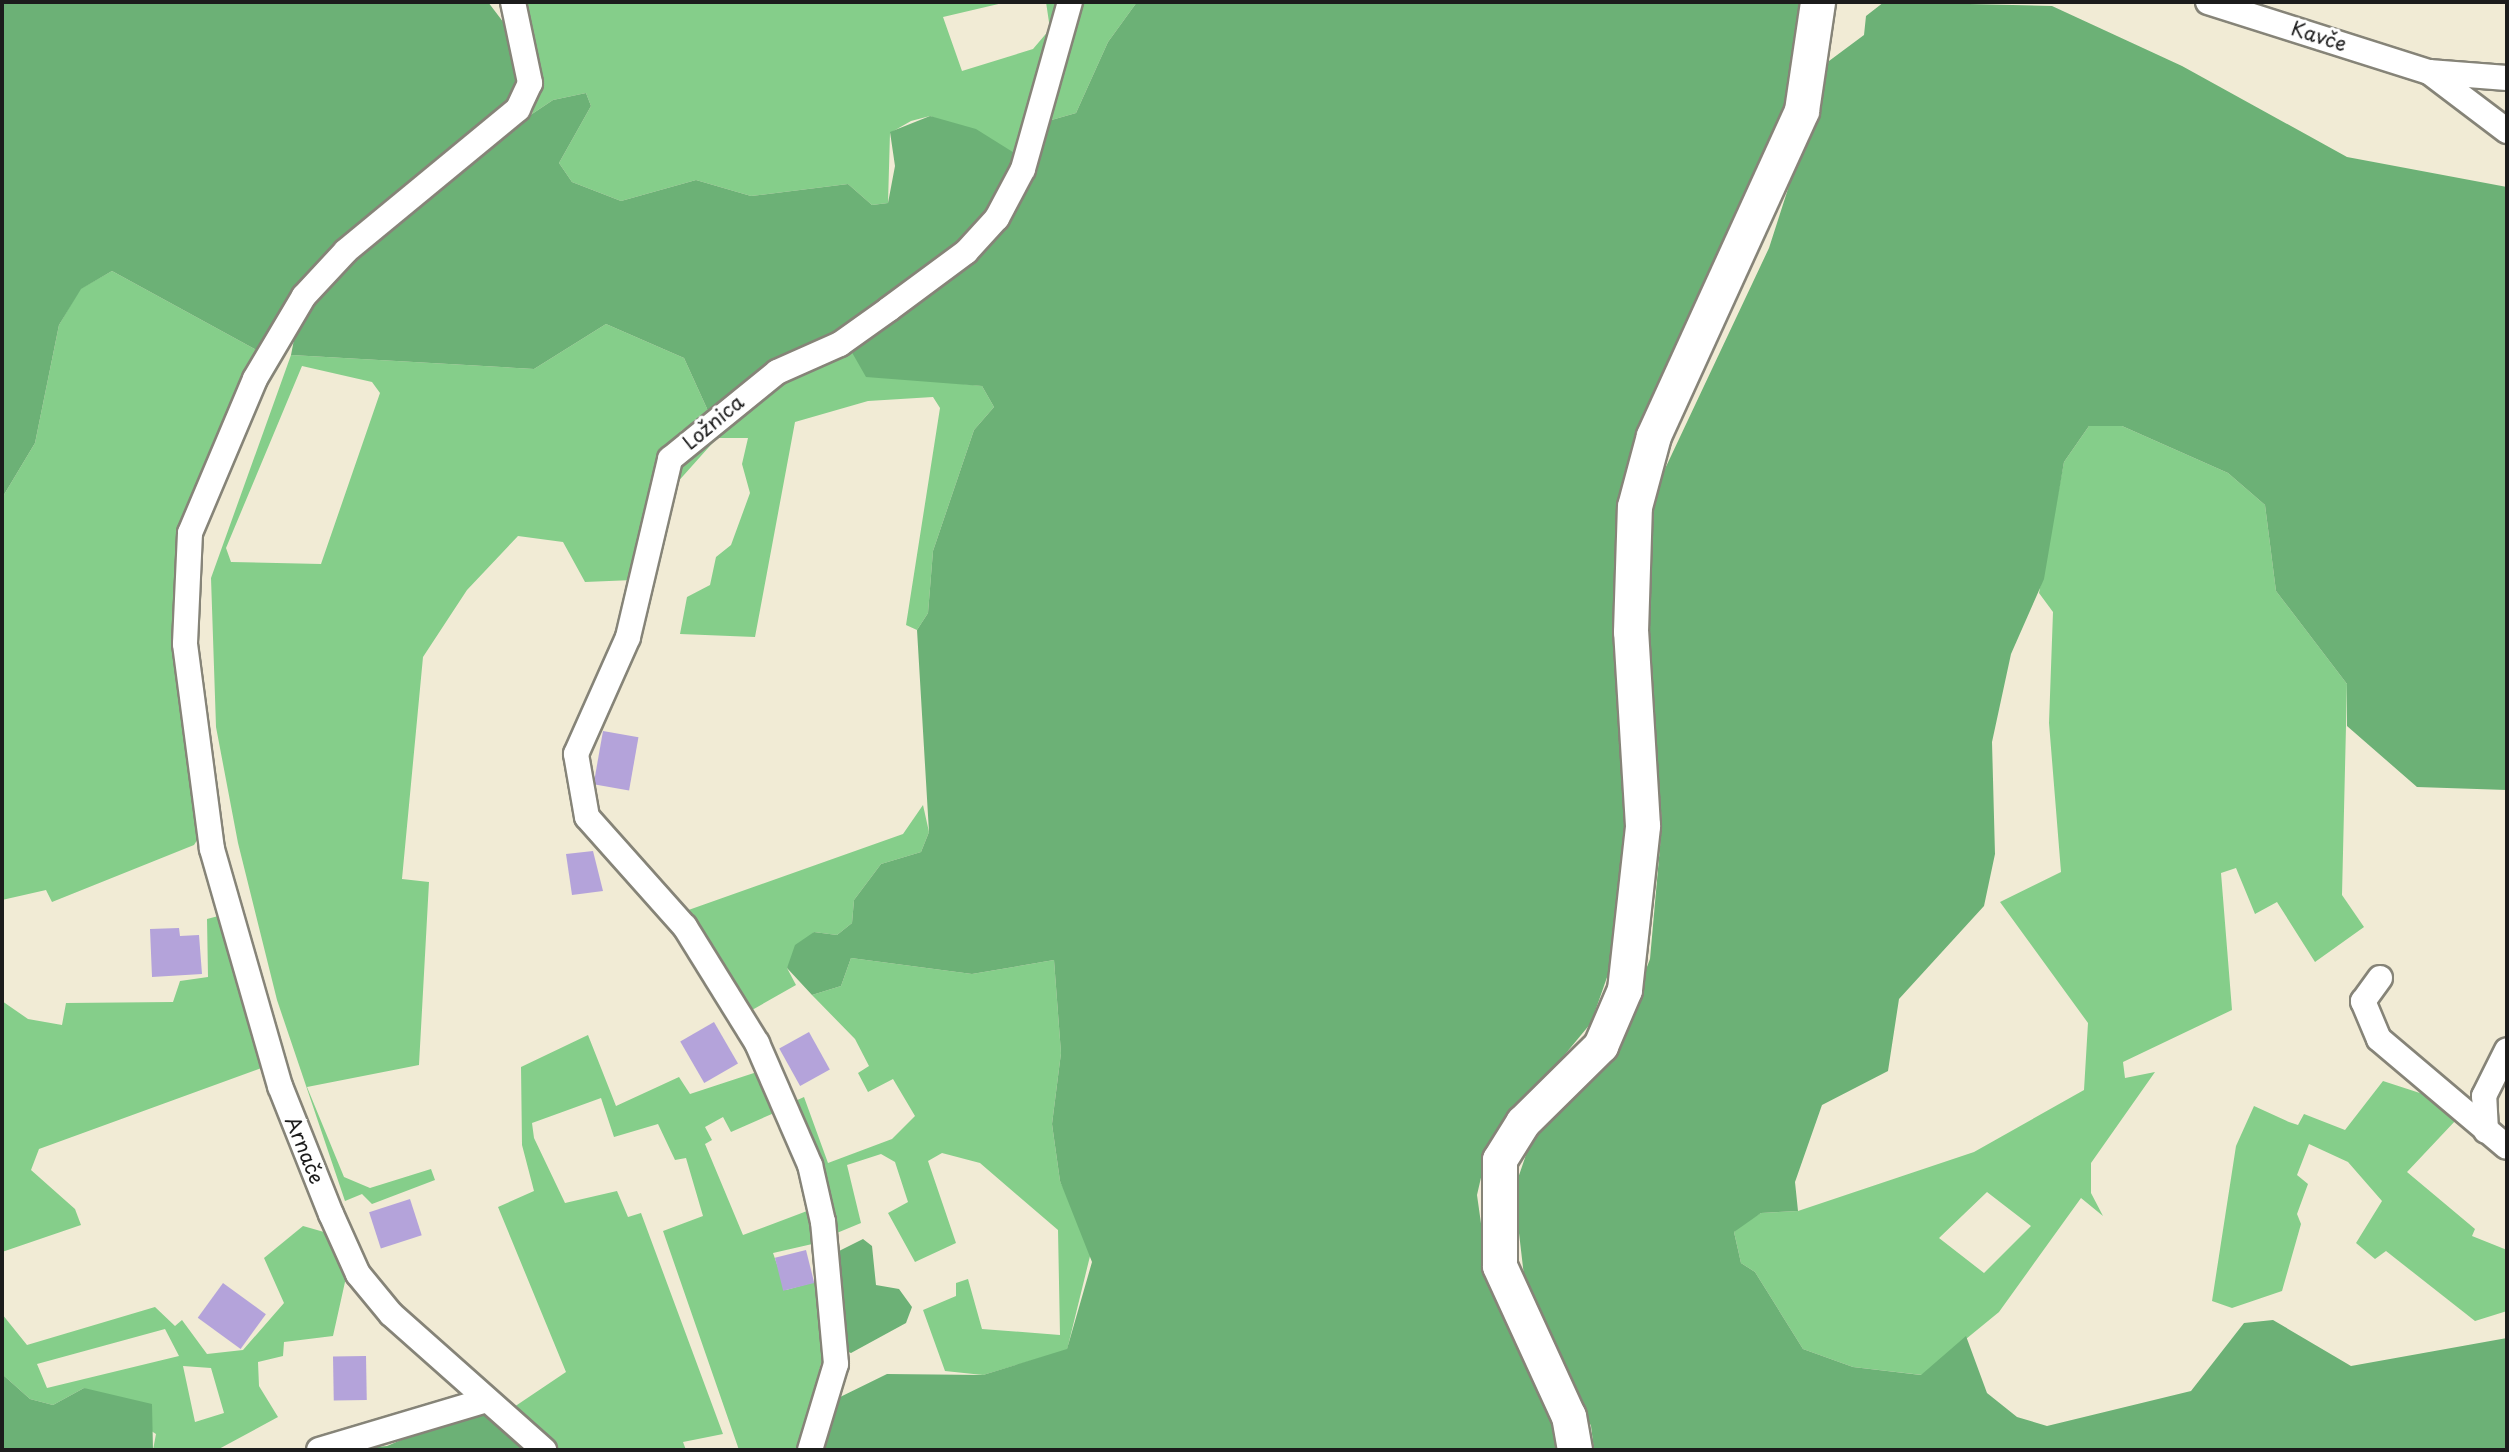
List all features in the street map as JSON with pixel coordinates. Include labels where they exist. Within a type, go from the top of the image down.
[{"type":"street","name":"Arnače","points":[[513,2],[530,83],[518,109],[346,251],[304,296],[249,392],[190,533],[185,644],[212,849],[280,1086],[358,1274],[391,1314],[544,1450]]},
{"type":"street","name":"Ložnica","points":[[810,1450],[836,1364],[813,1180],[757,1043],[685,927],[587,817],[576,754],[628,637],[670,459],[777,372],[840,344],[889,309],[966,252],[997,218],[1023,169],[1070,2]]},
{"type":"street","points":[[1575,1450],[1569,1417],[1500,1266],[1500,1160],[1523,1123],[1601,1046],[1625,990],[1643,826],[1631,632],[1635,507],[1654,436],[1802,111],[1818,2]]},
{"type":"street","name":"Kavče","points":[[2208,2],[2429,72],[2507,78]]},
{"type":"street","name":"Kavče","points":[[2429,72],[2507,131]]},
{"type":"street","points":[[2380,978],[2363,1001],[2366,1022],[2428,1087],[2507,1147]]},
{"type":"street","points":[[2486,1131],[2484,1096],[2507,1050]]},
{"type":"street","points":[[319,1450],[487,1400]]},
{"type":"green space","points":[[2,2],[488,2],[510,31],[520,72],[500,121],[395,199],[260,352],[112,271],[81,289],[59,325],[35,443],[2,498]]},
{"type":"green space","points":[[523,2],[1007,2],[943,17],[962,71],[1033,49],[1050,29],[1046,2],[1061,2],[1016,154],[930,116],[911,121],[890,133],[888,203],[872,205],[848,184],[751,196],[696,180],[621,201],[572,182],[559,163],[591,106],[586,93],[553,100],[532,114],[541,72]]},
{"type":"green space","points":[[1074,2],[1137,2],[1108,42],[1076,113],[1048,121]]},
{"type":"green space","points":[[1137,2],[1808,2],[1789,110],[1620,491],[1616,629],[1628,841],[1612,963],[1591,1023],[1488,1147],[1477,1195],[1489,1280],[1550,1417],[1556,1450],[817,1450],[834,1400],[887,1374],[983,1375],[1067,1349],[1092,1262],[1060,1181],[1052,1124],[1061,1053],[1054,960],[972,974],[851,958],[841,986],[812,995],[787,968],[795,945],[814,932],[837,935],[852,923],[854,900],[881,864],[921,852],[929,832],[917,630],[928,613],[933,551],[974,430],[994,407],[982,386],[866,377],[850,349],[990,239],[1022,198],[1048,121],[1076,113],[1108,42]]},
{"type":"green space","points":[[1884,2],[2052,6],[2182,66],[2347,157],[2507,187],[2507,790],[2417,787],[2347,726],[2347,684],[2276,591],[2265,505],[2228,473],[2122,426],[2089,426],[2064,462],[2044,579],[2011,654],[1992,742],[1995,854],[1984,906],[1899,999],[1888,1071],[1822,1105],[1795,1182],[1798,1211],[1761,1213],[1734,1232],[1741,1263],[1755,1272],[1803,1349],[1853,1367],[1921,1375],[1966,1336],[1987,1393],[2017,1417],[2047,1426],[2191,1391],[2244,1323],[2273,1320],[2351,1366],[2507,1338],[2507,1450],[1594,1450],[1591,1426],[1524,1276],[1514,1190],[1531,1140],[1614,1053],[1650,959],[1662,824],[1647,627],[1655,490],[1769,248],[1829,61],[1864,35],[1866,16]]},
{"type":"green space","points":[[586,93],[591,106],[559,163],[572,182],[621,201],[696,180],[751,196],[848,184],[872,205],[888,203],[895,166],[890,132],[930,116],[976,129],[1016,154],[1005,190],[972,235],[832,340],[709,413],[684,358],[606,324],[534,369],[291,355],[297,324],[318,293],[368,245],[532,114],[553,100]]},
{"type":"green space","points":[[112,271],[260,352],[191,498],[183,534],[201,834],[194,845],[52,902],[46,890],[2,900],[2,498],[35,443],[59,325],[80,289]]},
{"type":"green space","points":[[606,324],[684,358],[709,413],[681,431],[663,461],[647,497],[633,580],[585,582],[563,542],[518,536],[467,590],[423,657],[402,879],[429,882],[419,1065],[307,1087],[344,1177],[370,1188],[431,1169],[435,1180],[372,1204],[362,1194],[345,1201],[277,1000],[238,843],[216,727],[211,578],[291,355],[534,369]],"holes":[[[302,366],[372,382],[380,393],[321,564],[231,562],[226,548]]]},
{"type":"green space","points":[[850,349],[908,378],[982,386],[994,407],[974,430],[933,551],[928,613],[917,630],[906,625],[940,408],[933,397],[868,401],[795,422],[755,637],[680,634],[687,597],[710,585],[716,557],[731,545],[750,493],[742,464],[748,438],[717,438],[675,485],[671,476],[686,452],[767,385]]},
{"type":"green space","points":[[2089,426],[2122,426],[2228,473],[2265,505],[2276,591],[2347,684],[2342,895],[2364,927],[2315,962],[2277,902],[2255,914],[2236,868],[2221,873],[2232,1010],[2123,1062],[2125,1078],[2155,1072],[2091,1163],[2091,1193],[2103,1216],[2081,1198],[1999,1312],[1922,1375],[1853,1367],[1803,1349],[1755,1272],[1741,1263],[1734,1232],[1761,1213],[1798,1211],[1974,1152],[2084,1090],[2088,1023],[2000,902],[2061,872],[2049,723],[2053,612],[2039,593],[2064,462]],"holes":[[[1987,1192],[2031,1226],[1984,1273],[1939,1238]]]},
{"type":"green space","points":[[923,805],[929,832],[921,852],[881,864],[854,900],[852,923],[837,935],[814,932],[787,968],[796,985],[745,1014],[680,913],[903,834]]},
{"type":"green space","points":[[226,914],[267,1066],[39,1149],[31,1170],[75,1209],[81,1225],[2,1252],[2,1001],[28,1019],[62,1025],[66,1003],[173,1002],[180,981],[208,977],[207,919]]},
{"type":"green space","points":[[851,958],[972,974],[1054,960],[1061,1053],[1052,1124],[1060,1181],[1092,1248],[1067,1350],[983,1375],[945,1371],[923,1310],[956,1296],[956,1283],[968,1279],[982,1329],[1060,1335],[1058,1230],[980,1163],[942,1153],[928,1161],[956,1243],[915,1262],[888,1213],[908,1202],[895,1162],[881,1154],[847,1165],[861,1223],[832,1235],[793,1102],[804,1097],[828,1163],[892,1139],[915,1116],[893,1079],[868,1092],[858,1073],[869,1066],[855,1039],[812,995],[841,986]]},
{"type":"green space","points":[[588,1035],[616,1106],[679,1077],[690,1094],[760,1071],[781,1110],[731,1132],[723,1117],[705,1127],[712,1140],[705,1144],[743,1235],[815,1208],[821,1242],[773,1253],[786,1290],[825,1279],[822,1359],[800,1450],[739,1450],[663,1231],[703,1216],[686,1158],[675,1160],[658,1124],[614,1137],[601,1098],[532,1123],[534,1138],[565,1203],[617,1191],[628,1217],[641,1213],[723,1434],[683,1442],[686,1450],[557,1450],[514,1407],[566,1372],[498,1207],[534,1191],[522,1145],[521,1067]]},
{"type":"green space","points":[[2383,1081],[2426,1095],[2456,1120],[2407,1172],[2475,1229],[2472,1236],[2507,1250],[2507,1311],[2475,1321],[2386,1251],[2375,1259],[2356,1243],[2382,1201],[2348,1162],[2309,1144],[2297,1175],[2308,1184],[2297,1214],[2301,1224],[2282,1291],[2232,1308],[2212,1301],[2236,1146],[2254,1106],[2298,1125],[2304,1114],[2345,1130]]},
{"type":"green space","points":[[303,1226],[331,1234],[349,1264],[333,1336],[284,1342],[283,1356],[258,1362],[259,1386],[278,1417],[217,1450],[153,1450],[156,1434],[84,1388],[53,1405],[30,1399],[2,1374],[2,1314],[27,1345],[155,1307],[175,1326],[182,1320],[207,1354],[243,1350],[284,1303],[264,1258]],"holes":[[[165,1329],[179,1356],[47,1388],[37,1364]],[[183,1366],[211,1368],[224,1413],[195,1422]]]},
{"type":"green space","points":[[863,1239],[872,1246],[876,1285],[899,1289],[912,1307],[906,1323],[851,1353],[840,1349],[837,1252]]},
{"type":"green space","points":[[2,1374],[30,1399],[53,1405],[84,1388],[152,1404],[153,1450],[2,1450]]},
{"type":"green space","points":[[483,1405],[537,1450],[346,1450],[387,1446]]},
{"type":"building","points":[[603,731],[638,737],[629,790],[594,784]]},
{"type":"building","points":[[593,851],[603,891],[572,895],[566,854]]},
{"type":"building","points":[[179,928],[180,936],[199,935],[202,974],[152,977],[150,929]]},
{"type":"building","points":[[714,1022],[738,1064],[704,1083],[680,1042]]},
{"type":"building","points":[[809,1032],[830,1070],[800,1086],[779,1048]]},
{"type":"building","points":[[410,1199],[422,1235],[381,1248],[369,1212]]},
{"type":"building","points":[[806,1250],[814,1283],[783,1291],[775,1258]]},
{"type":"building","points":[[223,1283],[266,1314],[241,1349],[198,1318]]},
{"type":"building","points":[[366,1356],[367,1400],[334,1401],[333,1357]]}]
